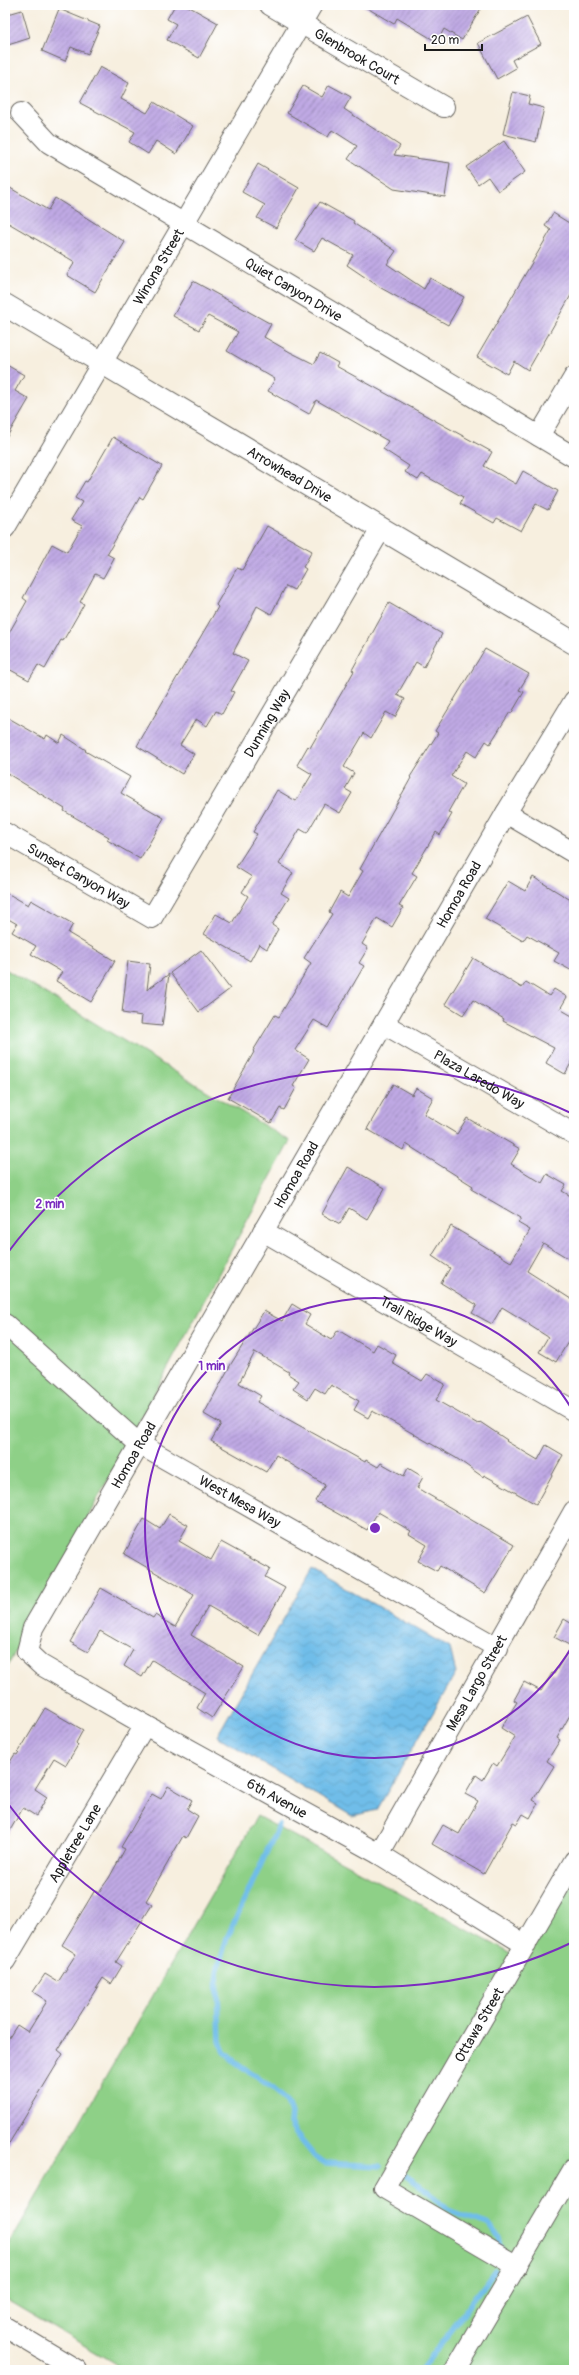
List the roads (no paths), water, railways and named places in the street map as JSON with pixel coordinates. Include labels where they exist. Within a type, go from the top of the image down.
[{"type":"main road","name":"Arrowhead Drive","points":[[5,305],[574,643]]},
{"type":"street","name":"Glenbrook Court","points":[[270,5],[444,107]]},
{"type":"street","name":"Winona Street","points":[[5,528],[312,5]]},
{"type":"street","name":"Quiet Canyon Drive","points":[[21,113],[49,143],[574,457]]},
{"type":"street","points":[[539,436],[574,377]]},
{"type":"street","name":"Dunning Way","points":[[152,918],[381,529]]},
{"type":"street","name":"Homoa Road","points":[[27,1652],[33,1628],[506,813],[574,701]]},
{"type":"street","points":[[506,813],[574,853]]},
{"type":"street","name":"Sunset Canyon Way","points":[[5,833],[152,918]]},
{"type":"street","name":"Plaza Laredo Way","points":[[384,1024],[574,1134]]},
{"type":"street","name":"Trail Ridge Way","points":[[263,1231],[574,1411]]},
{"type":"street","name":"West Mesa Way","points":[[5,1324],[139,1444],[498,1648]]},
{"type":"street","name":"Mesa Largo Street","points":[[379,1854],[498,1648],[574,1511]]},
{"type":"street","name":"6th Avenue","points":[[27,1652],[41,1665],[145,1725],[379,1854],[526,1945]]},
{"type":"street","name":"Appletree Lane","points":[[5,1961],[145,1725]]},
{"type":"street","name":"Ottawa Street","points":[[517,2266],[384,2188],[574,1861]]},
{"type":"street","points":[[456,2370],[574,2168]]},
{"type":"street","points":[[5,2327],[77,2370]]},
{"type":"water","points":[[312,1569],[450,1648],[456,1673],[377,1810],[352,1816],[217,1736]]},
{"type":"waterway","points":[[279,1825],[227,1938],[217,1972],[220,2040],[224,2052],[234,2061],[268,2085],[287,2102],[291,2114],[290,2123],[296,2134],[315,2157],[324,2163],[380,2166]]},
{"type":"waterway","points":[[406,2176],[430,2192],[448,2210],[490,2225],[499,2238],[502,2251]]},
{"type":"waterway","points":[[421,2370],[495,2271]]}]
